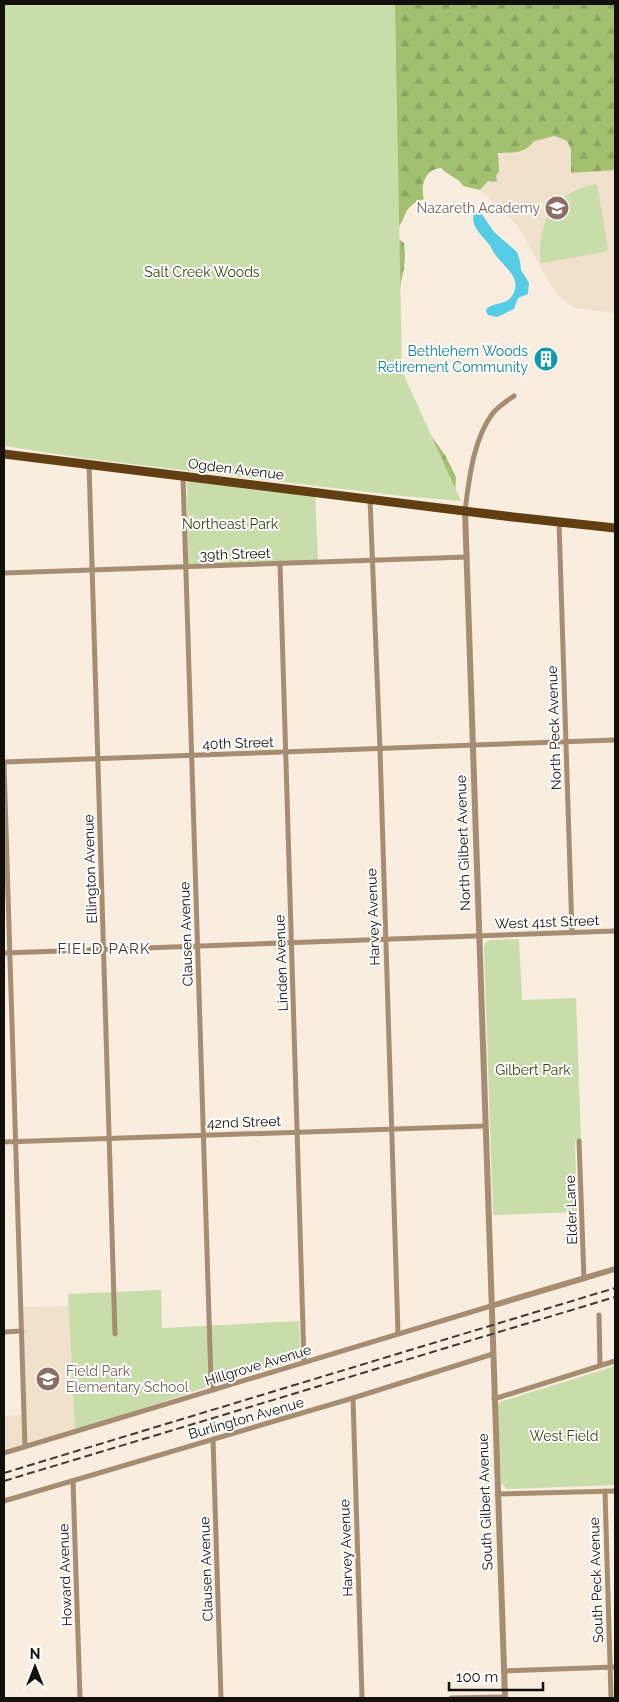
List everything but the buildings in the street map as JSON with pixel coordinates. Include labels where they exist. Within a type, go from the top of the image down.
[{"type":"main road","name":"Ogden Avenue","points":[[4,454],[615,528]]},
{"type":"street","name":"North Gilbert Avenue","points":[[491,1306],[465,511],[471,463],[487,424],[493,413],[514,396]]},
{"type":"street","name":"Ellington Avenue","points":[[89,464],[115,1334]]},
{"type":"street","name":"Clausen Avenue","points":[[184,476],[197,945],[212,1380],[214,1390]]},
{"type":"street","name":"Harvey Avenue","points":[[370,499],[380,749],[398,1334]]},
{"type":"street","name":"North Peck Avenue","points":[[559,522],[572,933]]},
{"type":"street","name":"39th Street","points":[[4,573],[466,557]]},
{"type":"street","name":"Linden Avenue","points":[[280,563],[304,1362]]},
{"type":"street","name":"40th Street","points":[[4,763],[615,740]]},
{"type":"street","points":[[4,763],[7,952],[16,1142],[25,1447]]},
{"type":"street","name":"West 41st Street","points":[[7,952],[615,931]]},
{"type":"street","name":"42nd Street","points":[[4,1142],[485,1126]]},
{"type":"street","name":"Elder Lane","points":[[579,1141],[584,1278]]},
{"type":"street","points":[[491,1306],[615,1269]]},
{"type":"street","name":"Hillgrove Avenue","points":[[4,1454],[491,1306]]},
{"type":"street","name":"South Gilbert Avenue","points":[[491,1306],[505,1698]]},
{"type":"street","points":[[599,1315],[600,1365]]},
{"type":"street","points":[[4,1332],[22,1331]]},
{"type":"street","name":"Burlington Avenue","points":[[4,1501],[353,1398],[493,1354]]},
{"type":"street","points":[[494,1398],[615,1361]]},
{"type":"street","name":"Harvey Avenue","points":[[353,1398],[362,1698]]},
{"type":"street","name":"Clausen Avenue","points":[[213,1439],[221,1698]]},
{"type":"street","name":"Howard Avenue","points":[[73,1481],[80,1698]]},
{"type":"street","points":[[498,1494],[615,1490]]},
{"type":"street","name":"South Peck Avenue","points":[[605,1491],[613,1667],[611,1698]]},
{"type":"street","points":[[504,1670],[613,1667]]},
{"type":"street","points":[[451,1698],[505,1698]]},
{"type":"shaded area","name":"Nazareth Academy","points":[[555,136],[567,141],[571,149],[571,172],[615,170],[615,313],[575,308],[562,299],[551,285],[518,226],[480,190],[499,171],[498,153],[522,152],[534,141]]},
{"type":"shaded area","name":"Field Park Elementary School","points":[[69,1306],[75,1431],[27,1445],[23,1307]]},
{"type":"shaded area","points":[[22,1415],[22,1444],[4,1450],[4,1416]]},
{"type":"green space","name":"Salt Creek Woods","points":[[4,4],[395,4],[402,371],[461,501],[402,496],[90,459],[4,446]]},
{"type":"green space","points":[[162,4],[615,4],[615,170],[571,173],[571,149],[567,141],[555,136],[534,141],[522,151],[498,153],[499,171],[496,176],[497,181],[488,181],[480,190],[463,186],[441,168],[436,169],[431,171],[423,184],[424,199],[413,204],[407,210],[395,236],[404,243],[405,255],[398,297],[398,382],[422,423],[445,455],[456,477],[455,495]]},
{"type":"green space","points":[[597,184],[608,248],[605,252],[541,263],[541,235],[551,211],[570,193],[583,187]]},
{"type":"green space","name":"Northeast Park","points":[[187,480],[315,495],[318,560],[188,565]]},
{"type":"green space","name":"Gilbert Park","points":[[519,939],[522,1000],[576,998],[581,1139],[575,1140],[577,1212],[493,1215],[484,947],[486,942],[490,940]]},
{"type":"green space","points":[[161,1290],[162,1328],[299,1321],[301,1359],[222,1382],[75,1431],[68,1294]]},
{"type":"green space","name":"West Field","points":[[615,1366],[615,1485],[507,1489],[501,1483],[498,1406],[500,1402]]},
{"type":"water","points":[[477,211],[481,213],[494,232],[517,252],[521,270],[529,283],[528,294],[518,298],[514,309],[497,317],[488,315],[487,308],[510,299],[516,285],[509,270],[475,226],[473,218],[474,213]]},
{"type":"railway","points":[[4,1473],[615,1288]]},
{"type":"railway","points":[[4,1481],[615,1297]]},
{"type":"place","name":"Nazareth Academy","points":[[557,208]]},
{"type":"place","name":"Bethlehem Woods Retirement Community","points":[[546,359]]},
{"type":"place","name":"Field Park Elementary School","points":[[48,1379]]},
{"type":"district","name":"FIELD PARK","points":[[104,949]]}]
